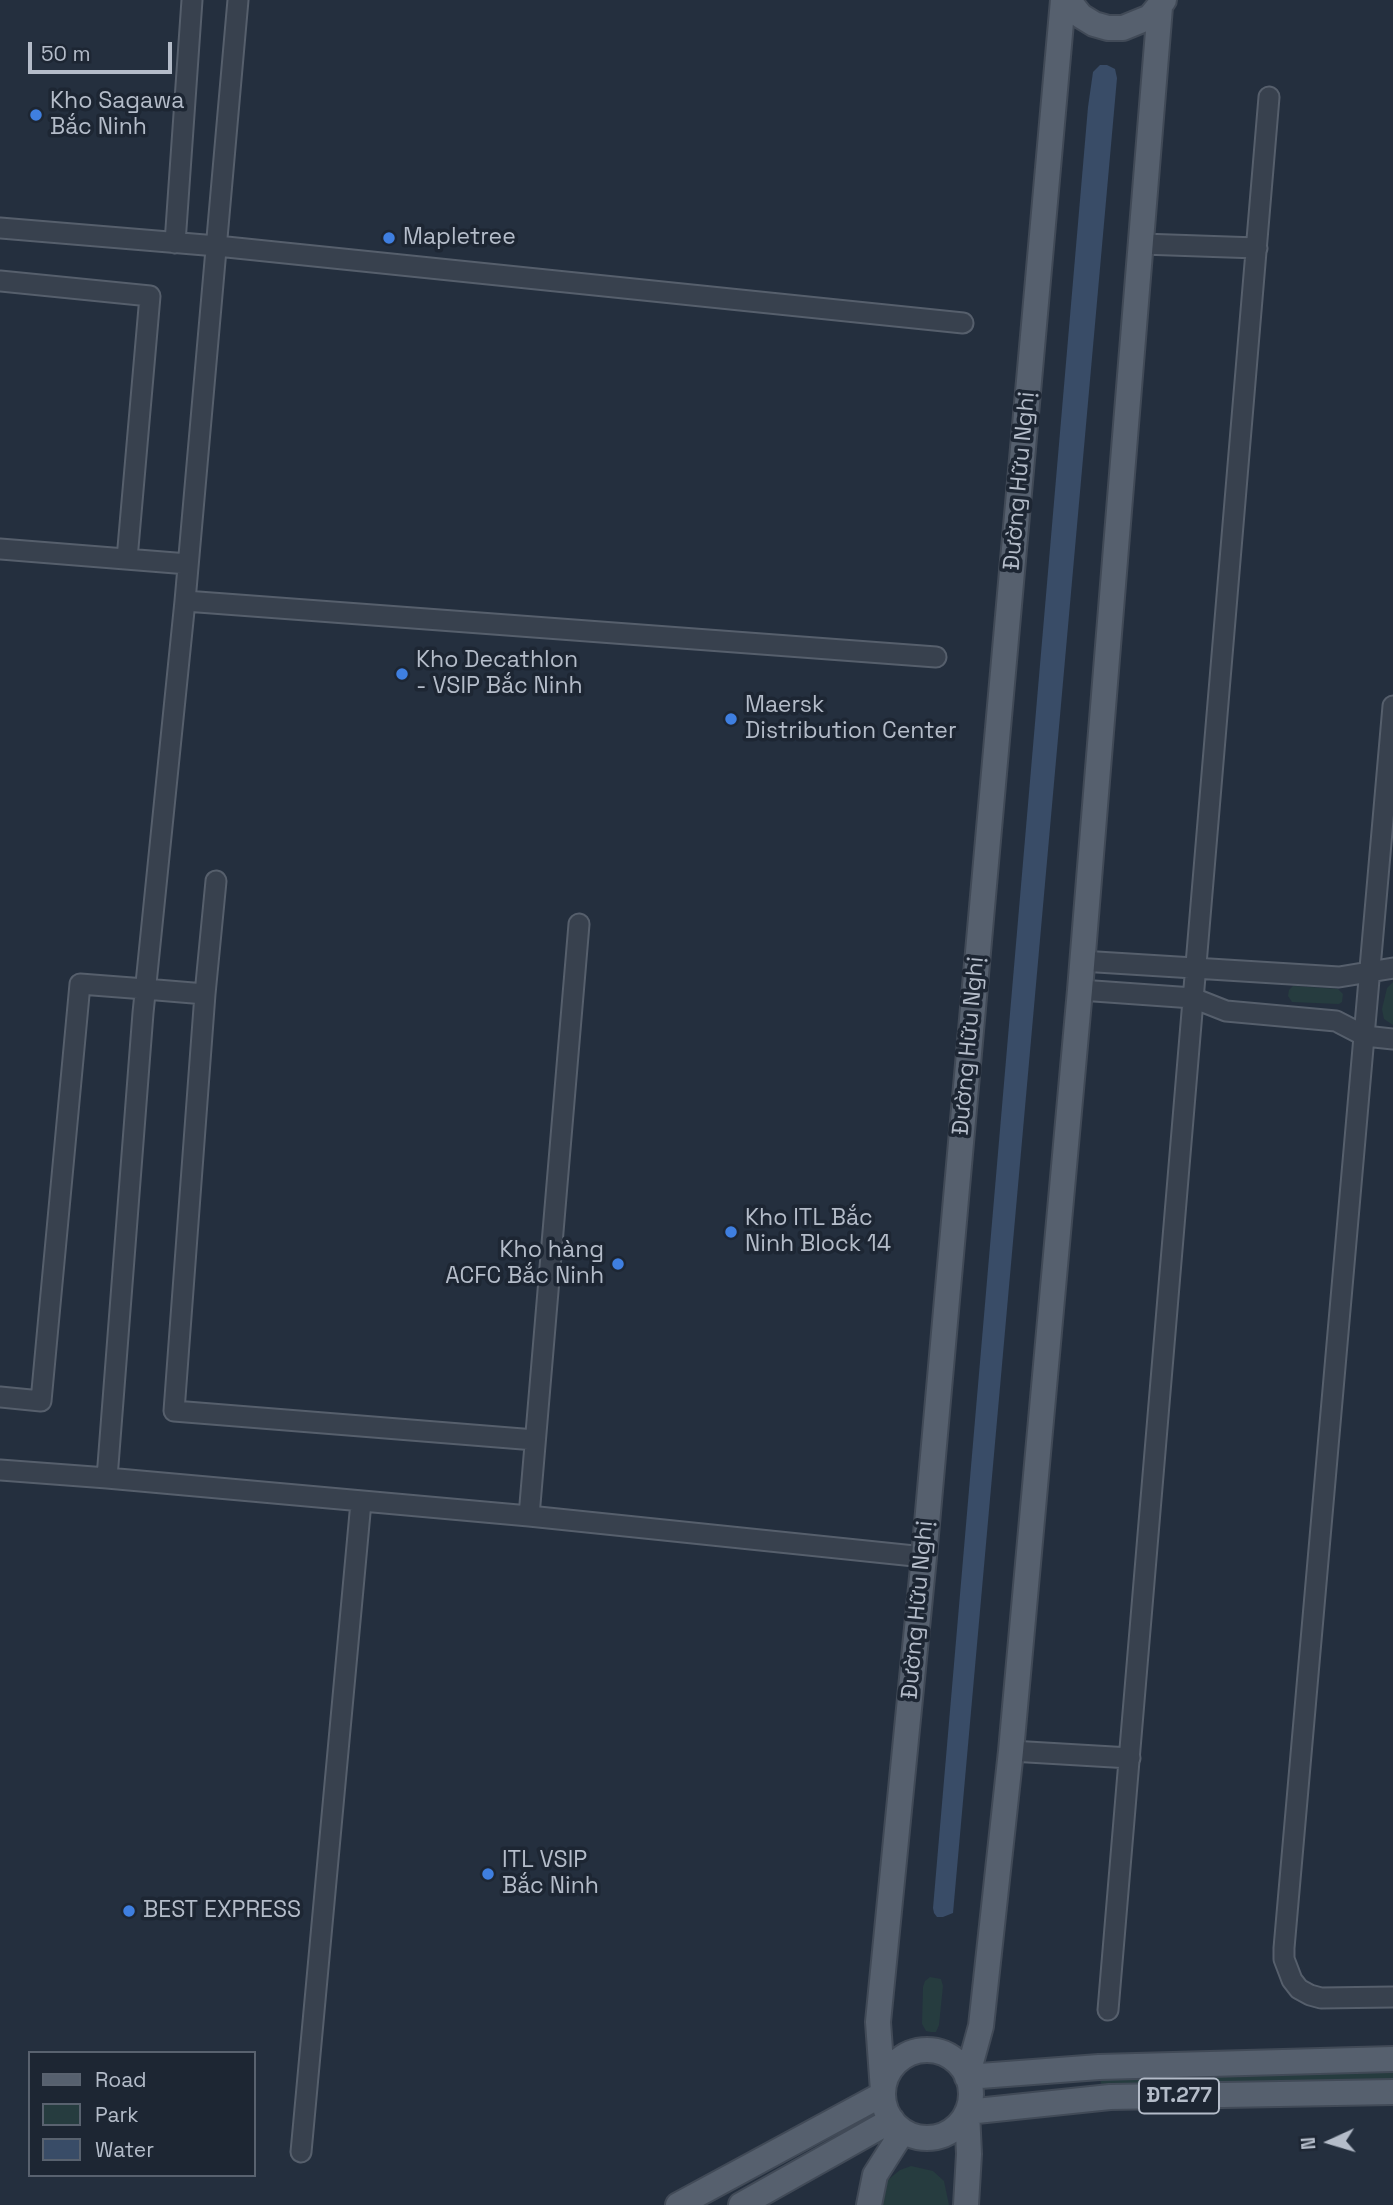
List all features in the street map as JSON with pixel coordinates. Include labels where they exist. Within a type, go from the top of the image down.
[{"type":"main road","points":[[1065,0],[1081,16],[1108,28],[1137,24],[1150,17],[1162,3]]},
{"type":"main road","name":"Đường Hữu Nghị","points":[[883,2093],[878,2022],[924,1557],[1065,0]]},
{"type":"main road","points":[[967,2077],[981,2026],[1011,1751],[1080,990],[1162,3]]},
{"type":"main road","points":[[966,2205],[969,2154],[967,2112],[970,2091],[967,2077],[959,2064],[946,2054],[921,2050],[898,2061],[887,2075],[883,2093],[885,2108],[897,2125],[914,2136],[935,2137],[954,2129],[967,2112]]},
{"type":"main road","name":"ĐT.277","points":[[967,2077],[1099,2067],[1393,2059]]},
{"type":"main road","name":"ĐT.277","points":[[967,2112],[1110,2097],[1393,2092]]},
{"type":"main road","points":[[678,2205],[883,2093]]},
{"type":"main road","points":[[741,2205],[897,2125]]},
{"type":"main road","points":[[869,2205],[875,2175],[897,2125]]},
{"type":"street","points":[[175,243],[192,0]]},
{"type":"street","points":[[107,1478],[145,989],[188,564],[238,0]]},
{"type":"street","points":[[1108,2010],[1269,97]]},
{"type":"street","points":[[0,228],[217,247],[963,323]]},
{"type":"street","points":[[1142,244],[1256,248]]},
{"type":"street","points":[[0,281],[150,296],[127,559]]},
{"type":"street","points":[[0,549],[188,564]]},
{"type":"street","points":[[184,601],[936,657]]},
{"type":"street","points":[[1393,706],[1284,1959],[1292,1980],[1299,1989],[1310,1995],[1321,1998],[1393,1997]]},
{"type":"street","points":[[215,881],[174,1411],[535,1440]]},
{"type":"street","points":[[529,1516],[579,925]]},
{"type":"street","points":[[1082,961],[1339,977],[1393,968]]},
{"type":"street","points":[[0,1397],[41,1401],[80,984],[205,994]]},
{"type":"street","points":[[1080,990],[1194,998],[1226,1011],[1336,1021],[1365,1036],[1393,1039]]},
{"type":"street","points":[[0,1470],[529,1516],[924,1557]]},
{"type":"street","points":[[301,2152],[361,1502]]},
{"type":"street","points":[[1011,1751],[1130,1758]]},
{"type":"green space","points":[[1393,982],[1393,1025],[1384,1019],[1382,1009],[1387,988]]},
{"type":"green space","points":[[1293,986],[1338,989],[1343,994],[1342,1002],[1292,1002],[1288,996]]},
{"type":"green space","points":[[930,1977],[941,1979],[943,1986],[936,2032],[926,2031],[922,2024],[923,1987]]},
{"type":"green space","points":[[1393,2070],[1393,2083],[1102,2086],[1100,2080],[1103,2076]]},
{"type":"green space","points":[[911,2166],[933,2171],[944,2181],[949,2205],[880,2205],[884,2183],[900,2170]]},
{"type":"water","points":[[1100,65],[1115,69],[1117,78],[953,1913],[937,1917],[933,1908],[1088,107],[1093,72]]},
{"type":"place","name":"Kho Sagawa Bắc Ninh","points":[[36,115]]},
{"type":"place","name":"Mapletree","points":[[389,238]]},
{"type":"place","name":"Kho Decathlon - VSIP Bắc Ninh","points":[[402,674]]},
{"type":"place","name":"Maersk Distribution Center","points":[[731,719]]},
{"type":"place","name":"Kho ITL Bắc Ninh Block 14","points":[[731,1232]]},
{"type":"place","name":"Kho hàng ACFC Bắc Ninh","points":[[618,1264]]},
{"type":"place","name":"ITL VSIP Bắc Ninh","points":[[488,1874]]},
{"type":"place","name":"BEST EXPRESS","points":[[129,1911]]}]
